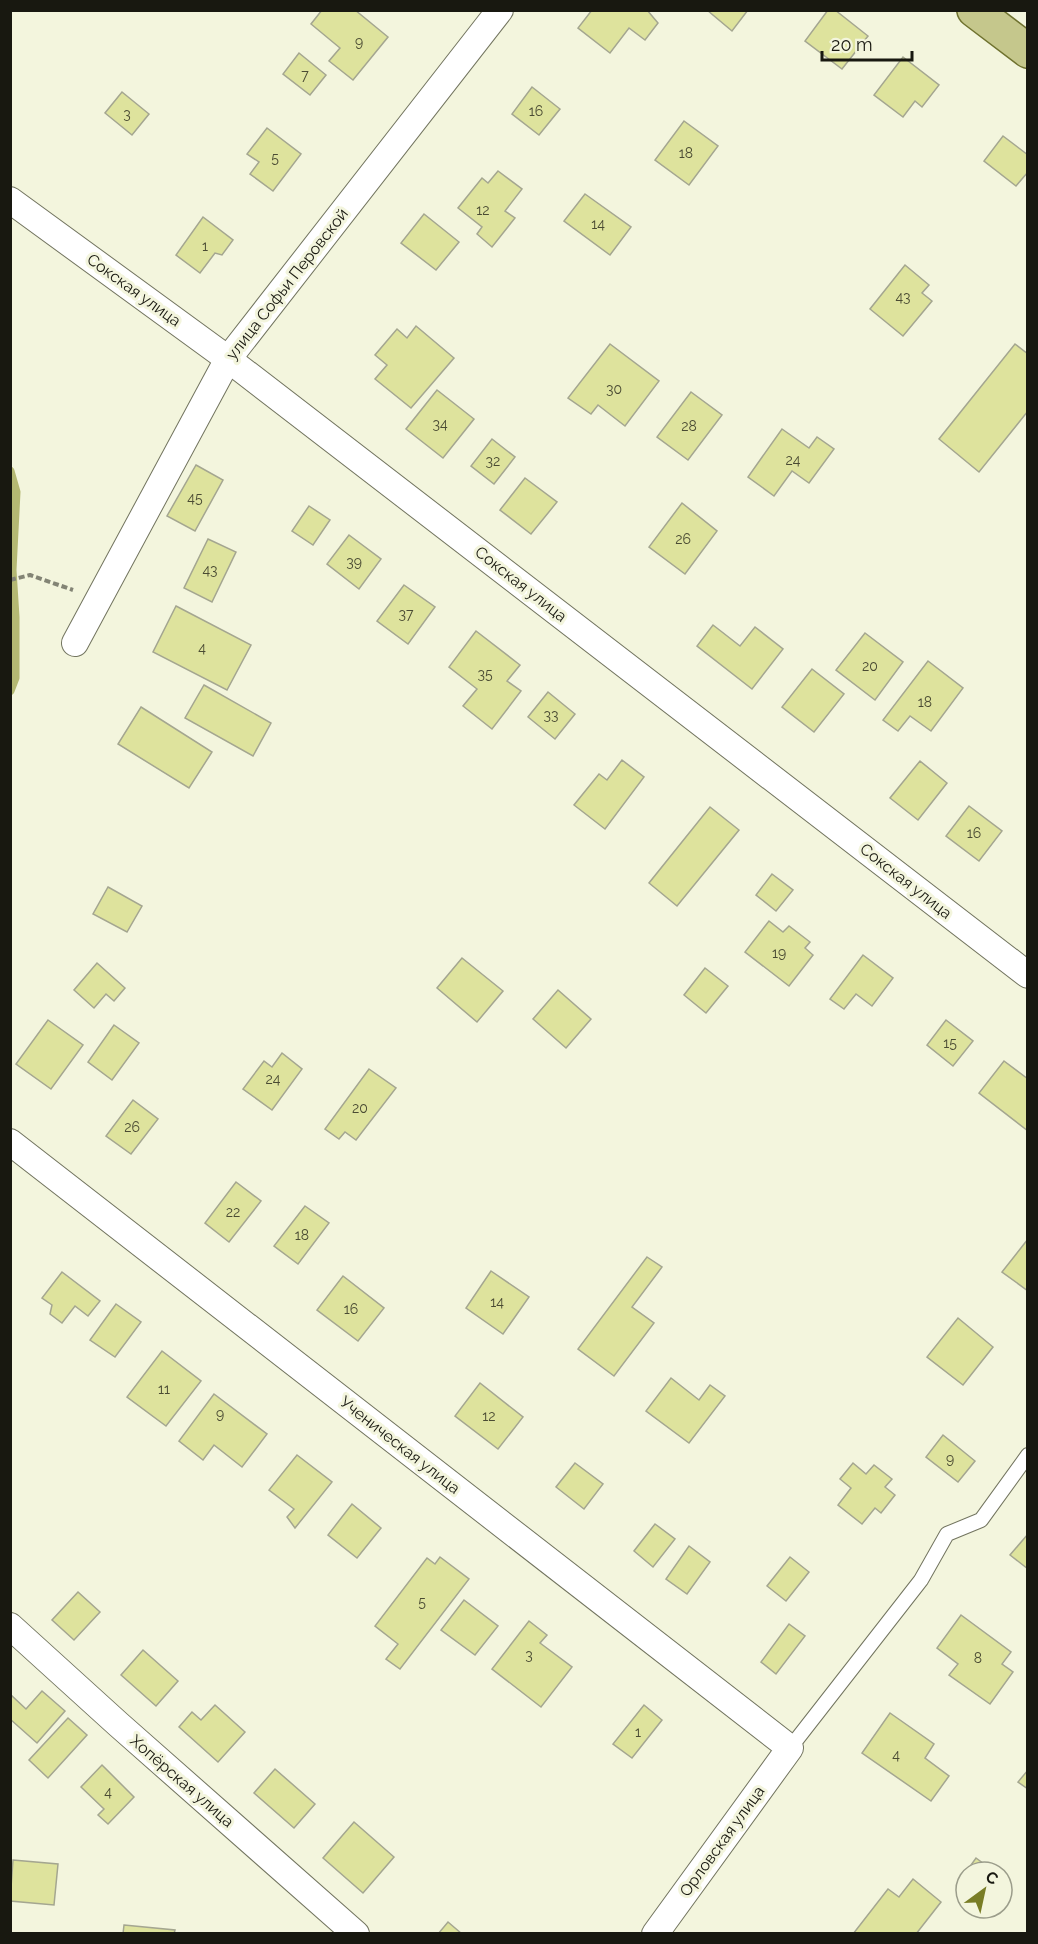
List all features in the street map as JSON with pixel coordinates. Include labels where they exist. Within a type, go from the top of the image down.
[{"type":"main road","points":[[974,10],[1028,51]]},
{"type":"street","name":"улица Софьи Перовской","points":[[75,643],[228,358],[500,10]]},
{"type":"street","name":"Сокская улица","points":[[10,200],[228,358],[1028,975]]},
{"type":"street","name":"Ученическая улица","points":[[10,1142],[790,1748]]},
{"type":"street","name":"Хопёрская улица","points":[[10,1626],[356,1934]]},
{"type":"street","name":"Орловская улица","points":[[655,1934],[790,1748]]},
{"type":"lane","points":[[790,1748],[921,1580],[947,1534],[981,1520],[1028,1455]]},
{"type":"path","points":[[10,580],[30,574],[99,600]]},
{"type":"building","points":[[322,10],[355,10],[388,37],[353,80],[329,61],[340,48],[311,24]]},
{"type":"building","points":[[592,10],[647,10],[658,23],[645,40],[629,28],[610,53],[578,28]]},
{"type":"building","points":[[707,10],[748,10],[732,31]]},
{"type":"building","points":[[828,10],[835,10],[868,36],[842,69],[805,41]]},
{"type":"building","points":[[299,53],[326,75],[310,95],[283,74]]},
{"type":"building","points":[[903,57],[939,85],[922,107],[915,101],[903,117],[874,95]]},
{"type":"building","points":[[532,87],[560,109],[539,135],[512,114]]},
{"type":"building","points":[[122,92],[149,114],[132,135],[105,113]]},
{"type":"building","points":[[684,121],[718,146],[689,185],[655,160]]},
{"type":"building","points":[[267,128],[301,154],[273,191],[250,174],[259,162],[247,154]]},
{"type":"building","points":[[1003,136],[1028,155],[1028,172],[1016,186],[984,161]]},
{"type":"building","points":[[498,171],[522,189],[505,211],[515,218],[492,247],[477,234],[482,227],[458,208],[482,178],[488,183]]},
{"type":"building","points":[[585,194],[631,227],[610,255],[564,221]]},
{"type":"building","points":[[424,214],[459,242],[436,270],[401,243]]},
{"type":"building","points":[[203,217],[233,240],[222,255],[215,253],[200,273],[176,255]]},
{"type":"building","points":[[905,265],[929,285],[922,293],[932,301],[903,336],[870,309]]},
{"type":"building","points":[[416,326],[454,358],[411,408],[375,379],[387,365],[375,355],[397,329],[407,338]]},
{"type":"building","points":[[610,344],[659,381],[625,426],[598,405],[591,414],[568,398]]},
{"type":"building","points":[[1015,344],[1028,354],[1028,411],[979,472],[939,439]]},
{"type":"building","points":[[437,390],[474,419],[443,458],[406,429]]},
{"type":"building","points":[[691,392],[722,415],[688,460],[657,437]]},
{"type":"building","points":[[782,429],[809,448],[817,437],[834,449],[809,483],[792,471],[774,496],[748,477]]},
{"type":"building","points":[[492,439],[515,457],[494,484],[471,466]]},
{"type":"building","points":[[196,465],[223,480],[195,531],[167,516]]},
{"type":"building","points":[[525,478],[557,502],[531,534],[500,510]]},
{"type":"building","points":[[682,503],[717,531],[685,574],[649,547]]},
{"type":"building","points":[[309,506],[330,520],[313,545],[292,531]]},
{"type":"building","points":[[349,535],[381,559],[359,589],[327,564]]},
{"type":"building","points":[[208,539],[236,552],[212,602],[184,588]]},
{"type":"building","points":[[404,585],[435,607],[408,644],[377,621]]},
{"type":"building","points":[[176,606],[251,645],[227,690],[153,652]]},
{"type":"building","points":[[713,625],[740,646],[755,627],[783,649],[752,689],[697,646]]},
{"type":"building","points":[[476,631],[520,665],[507,681],[521,691],[492,729],[463,706],[477,689],[449,667]]},
{"type":"building","points":[[865,633],[903,662],[875,700],[836,670]]},
{"type":"building","points":[[928,661],[963,688],[931,731],[910,716],[898,731],[883,720]]},
{"type":"building","points":[[812,669],[844,694],[814,732],[782,707]]},
{"type":"building","points":[[204,685],[271,723],[253,756],[185,718]]},
{"type":"building","points":[[548,692],[575,714],[555,739],[528,717]]},
{"type":"building","points":[[141,707],[212,752],[189,788],[118,744]]},
{"type":"building","points":[[622,760],[644,777],[605,829],[574,805],[599,774],[607,780]]},
{"type":"building","points":[[920,761],[947,783],[918,820],[890,798]]},
{"type":"building","points":[[969,806],[1002,831],[979,861],[946,836]]},
{"type":"building","points":[[710,807],[739,830],[677,906],[649,883]]},
{"type":"building","points":[[772,874],[793,890],[776,911],[756,895]]},
{"type":"building","points":[[108,887],[142,906],[127,932],[93,914]]},
{"type":"building","points":[[769,921],[783,932],[789,926],[810,942],[805,948],[813,955],[789,986],[745,952]]},
{"type":"building","points":[[863,955],[893,978],[872,1006],[856,994],[844,1009],[830,999]]},
{"type":"building","points":[[462,958],[503,991],[477,1022],[437,988]]},
{"type":"building","points":[[97,963],[125,988],[114,1001],[106,994],[94,1008],[74,990]]},
{"type":"building","points":[[705,968],[728,986],[706,1013],[684,995]]},
{"type":"building","points":[[558,990],[591,1019],[566,1048],[533,1019]]},
{"type":"building","points":[[48,1020],[83,1045],[51,1089],[16,1064]]},
{"type":"building","points":[[946,1020],[973,1041],[953,1066],[927,1045]]},
{"type":"building","points":[[114,1025],[139,1043],[112,1080],[88,1062]]},
{"type":"building","points":[[282,1053],[302,1069],[272,1110],[243,1089],[264,1061],[272,1067]]},
{"type":"building","points":[[1004,1061],[1028,1079],[1028,1131],[979,1093]]},
{"type":"building","points":[[369,1069],[396,1088],[356,1140],[345,1132],[339,1139],[325,1129]]},
{"type":"building","points":[[133,1100],[158,1119],[131,1154],[106,1136]]},
{"type":"building","points":[[236,1182],[261,1201],[229,1242],[205,1223]]},
{"type":"building","points":[[305,1206],[329,1223],[298,1264],[274,1246]]},
{"type":"building","points":[[1028,1239],[1028,1291],[1002,1272]]},
{"type":"building","points":[[647,1257],[662,1267],[632,1307],[654,1323],[614,1376],[578,1349]]},
{"type":"building","points":[[491,1271],[529,1297],[503,1334],[466,1308]]},
{"type":"building","points":[[62,1272],[100,1301],[88,1316],[75,1306],[62,1323],[50,1314],[52,1305],[42,1298]]},
{"type":"building","points":[[343,1276],[384,1308],[358,1341],[317,1310]]},
{"type":"building","points":[[116,1304],[141,1322],[115,1357],[90,1340]]},
{"type":"building","points":[[958,1318],[993,1347],[963,1385],[927,1357]]},
{"type":"building","points":[[162,1351],[201,1381],[166,1426],[127,1397]]},
{"type":"building","points":[[671,1378],[699,1400],[710,1385],[725,1396],[689,1443],[646,1411]]},
{"type":"building","points":[[480,1383],[523,1417],[498,1449],[455,1416]]},
{"type":"building","points":[[214,1394],[267,1434],[242,1467],[214,1445],[203,1460],[179,1441]]},
{"type":"building","points":[[943,1435],[975,1461],[958,1482],[926,1457]]},
{"type":"building","points":[[297,1455],[332,1482],[295,1528],[287,1517],[294,1509],[269,1490]]},
{"type":"building","points":[[575,1463],[603,1484],[584,1509],[556,1487]]},
{"type":"building","points":[[853,1463],[866,1474],[874,1465],[892,1479],[885,1487],[895,1495],[881,1513],[875,1508],[862,1524],[838,1505],[851,1488],[840,1479]]},
{"type":"building","points":[[352,1504],[381,1528],[357,1558],[328,1535]]},
{"type":"building","points":[[655,1524],[675,1539],[653,1567],[634,1551]]},
{"type":"building","points":[[1028,1534],[1028,1569],[1010,1555]]},
{"type":"building","points":[[689,1546],[710,1562],[687,1594],[666,1579]]},
{"type":"building","points":[[440,1557],[469,1579],[400,1669],[386,1659],[398,1644],[375,1626],[427,1558],[435,1564]]},
{"type":"building","points":[[790,1557],[809,1572],[786,1601],[767,1586]]},
{"type":"building","points":[[78,1592],[100,1612],[74,1640],[52,1620]]},
{"type":"building","points":[[464,1600],[498,1626],[475,1655],[441,1630]]},
{"type":"building","points":[[961,1615],[1011,1652],[1002,1664],[1013,1672],[990,1704],[949,1675],[958,1664],[937,1648]]},
{"type":"building","points":[[529,1621],[547,1635],[540,1643],[572,1667],[541,1707],[492,1669]]},
{"type":"building","points":[[789,1624],[805,1636],[776,1674],[761,1662]]},
{"type":"building","points":[[143,1650],[178,1681],[156,1706],[121,1675]]},
{"type":"building","points":[[42,1691],[65,1711],[37,1743],[10,1719],[10,1697],[12,1696],[26,1709]]},
{"type":"building","points":[[215,1705],[245,1732],[218,1762],[179,1727],[192,1712],[201,1720]]},
{"type":"building","points":[[644,1705],[662,1720],[632,1758],[613,1744]]},
{"type":"building","points":[[890,1713],[934,1744],[925,1758],[949,1776],[931,1801],[862,1753]]},
{"type":"building","points":[[68,1718],[87,1735],[48,1778],[29,1760]]},
{"type":"building","points":[[102,1765],[134,1797],[108,1824],[98,1815],[104,1809],[81,1787]]},
{"type":"building","points":[[275,1769],[315,1804],[294,1828],[254,1793]]},
{"type":"building","points":[[1028,1770],[1028,1789],[1018,1782]]},
{"type":"building","points":[[354,1822],[394,1857],[363,1893],[323,1858]]},
{"type":"building","points":[[13,1860],[58,1864],[54,1905],[10,1901]]},
{"type":"building","points":[[913,1879],[941,1902],[916,1934],[853,1934],[888,1889],[899,1897]]},
{"type":"building","points":[[448,1922],[462,1934],[438,1934]]},
{"type":"building","points":[[124,1925],[175,1930],[174,1934],[123,1934]]},
{"type":"waterway","points":[[10,471],[16,492],[12,570],[15,678],[10,691]]}]
